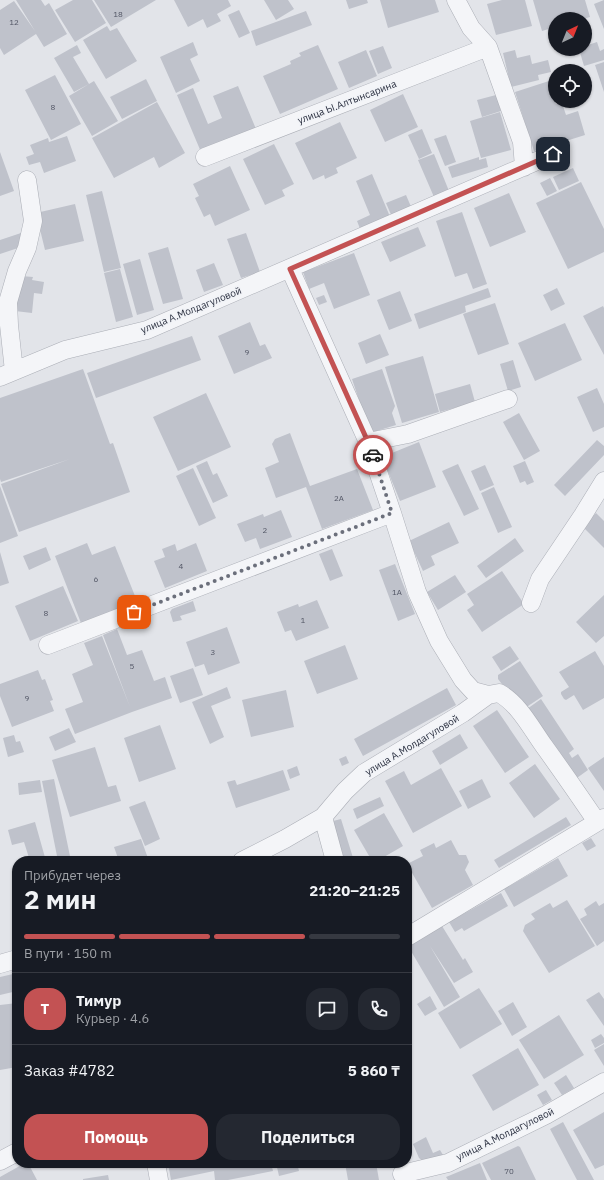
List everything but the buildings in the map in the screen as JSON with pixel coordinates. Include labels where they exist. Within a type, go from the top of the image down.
[{"type":"street","points":[[463,3],[471,28],[488,47],[522,142],[524,167]]},
{"type":"street","name":"улица Ы.Алтынсарина","points":[[205,157],[488,47]]},
{"type":"street","name":"улица А.Молдагуловой","points":[[7,374],[65,350],[147,330],[553,154]]},
{"type":"street","points":[[7,374],[9,325],[8,302],[17,271],[27,248],[33,220],[27,180]]},
{"type":"street","points":[[290,269],[368,442],[417,592],[439,641],[463,680],[473,691],[488,694],[499,692],[507,697],[601,820],[412,934]]},
{"type":"street","points":[[368,442],[408,434],[508,400]]},
{"type":"street","points":[[531,603],[540,579],[584,515],[604,481]]},
{"type":"street","points":[[48,645],[392,513]]},
{"type":"street","name":"улица А.Молдагуловой","points":[[252,856],[286,839],[323,817],[345,791],[364,773],[463,713],[488,694]]},
{"type":"street","points":[[323,817],[334,856]]},
{"type":"street","points":[[0,964],[12,960]]},
{"type":"street","name":"улица А.Молдагуловой","points":[[402,1172],[448,1163],[546,1115],[604,1082]]},
{"type":"street","points":[[0,1161],[12,1155]]},
{"type":"street","points":[[157,1168],[159,1180]]},
{"type":"way so far","points":[[134,612],[392,513],[373,455]]},
{"type":"route","points":[[373,455],[290,269],[553,154]]}]
